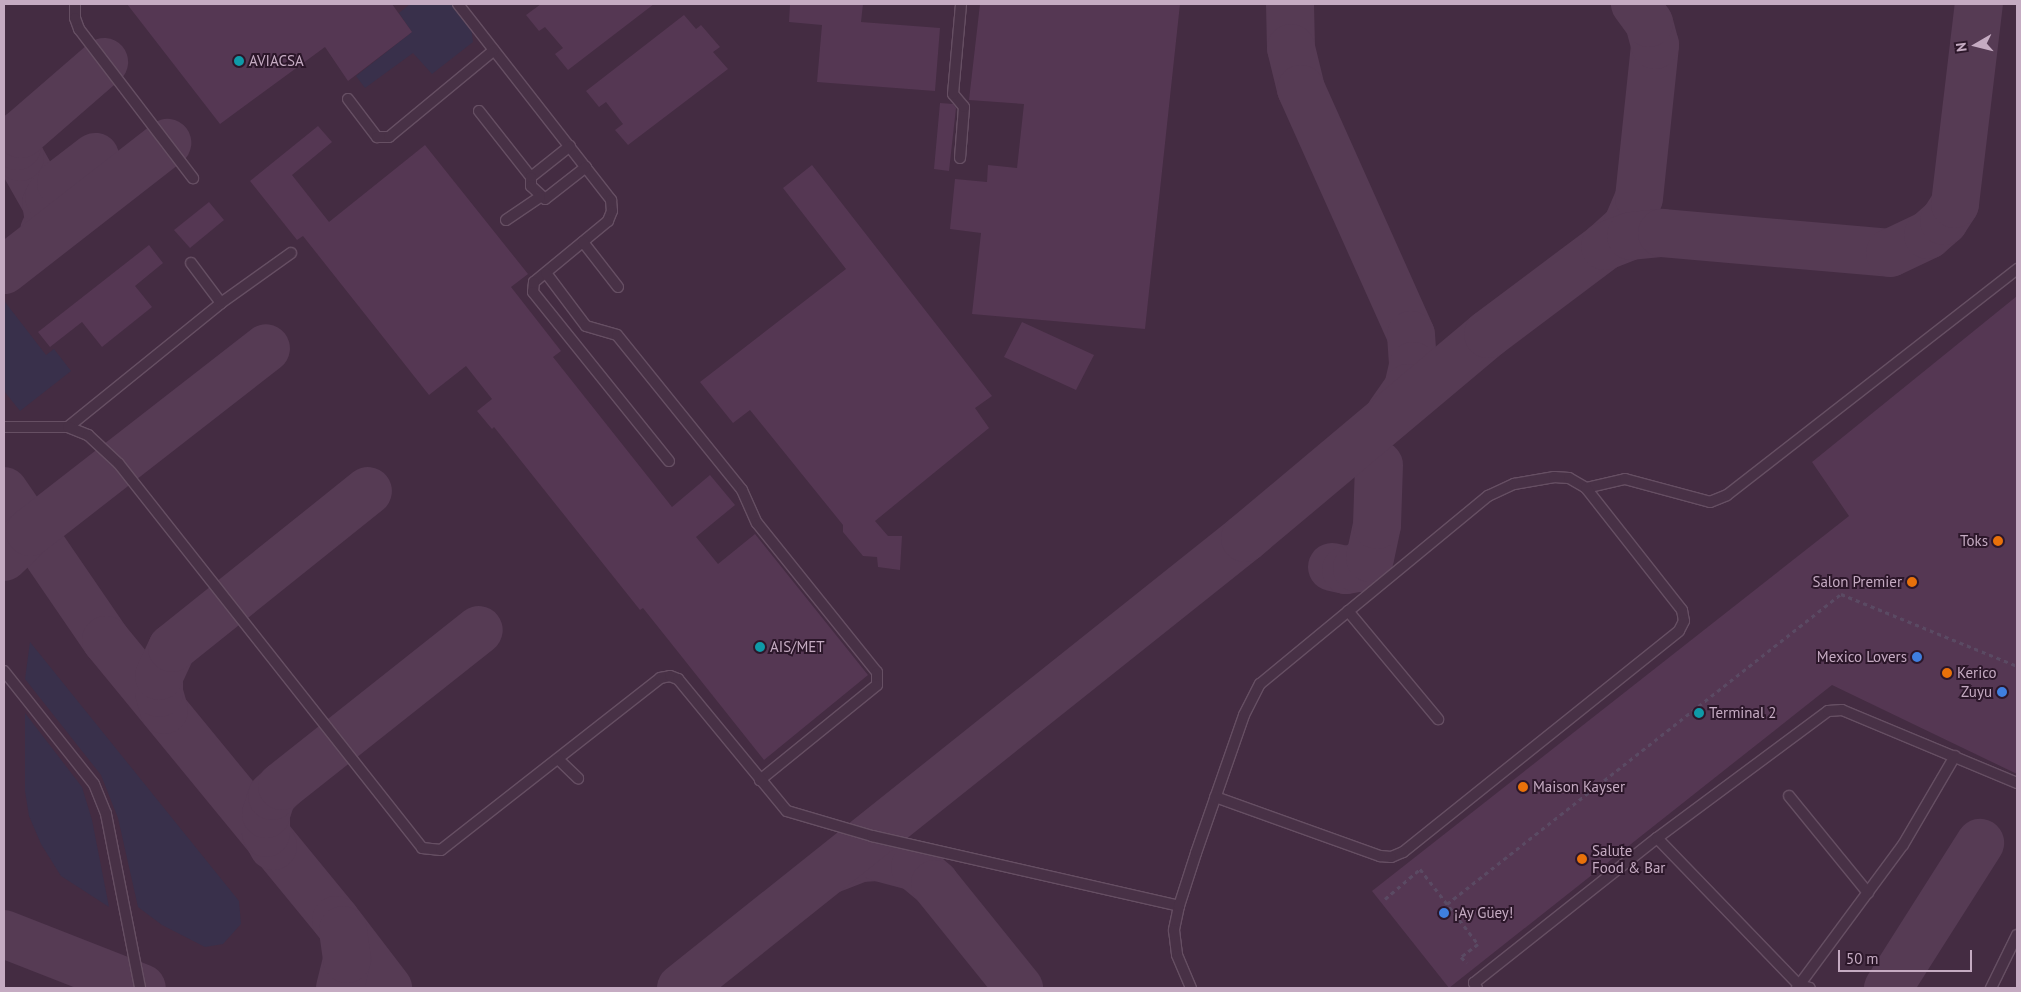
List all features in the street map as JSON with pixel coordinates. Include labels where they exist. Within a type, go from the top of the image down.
[{"type":"lane","points":[[75,4],[75,18],[79,29],[193,178]]},
{"type":"lane","points":[[458,4],[611,200],[612,211],[608,221],[534,282],[533,292],[669,461]]},
{"type":"lane","points":[[960,158],[964,107],[953,94],[961,4]]},
{"type":"lane","points":[[348,99],[377,137],[389,137],[494,50]]},
{"type":"lane","points":[[478,111],[531,177],[531,186],[540,197]]},
{"type":"lane","points":[[531,177],[570,146]]},
{"type":"lane","points":[[506,220],[540,197],[550,197],[586,167]]},
{"type":"lane","points":[[584,242],[618,287]]},
{"type":"lane","points":[[68,427],[221,303],[290,253]]},
{"type":"lane","points":[[191,263],[221,303]]},
{"type":"lane","points":[[1586,488],[1625,479],[1710,502],[1727,495],[2017,269]]},
{"type":"lane","points":[[546,273],[586,326],[617,335],[742,490],[757,523],[877,672],[877,685],[760,780]]},
{"type":"lane","points":[[4,427],[68,427],[88,435],[119,464],[422,848],[441,850],[660,678],[670,676],[678,679],[787,811],[800,817],[1179,906]]},
{"type":"lane","points":[[1191,988],[1177,956],[1174,930],[1179,906],[1216,797],[1250,698],[1260,684],[1488,496],[1514,484],[1554,477],[1569,478],[1586,488],[1682,610],[1684,621],[1679,631],[1402,852],[1391,857],[1380,856],[1216,797]]},
{"type":"lane","points":[[1348,611],[1438,719]]},
{"type":"lane","points":[[4,671],[94,784],[106,814],[140,988]]},
{"type":"lane","points":[[1477,988],[1474,983],[1657,838],[1828,711],[1842,710],[2017,783]]},
{"type":"lane","points":[[1657,838],[1802,987],[1903,845],[1955,756]]},
{"type":"lane","points":[[558,759],[578,778]]},
{"type":"lane","points":[[1789,796],[1868,893]]},
{"type":"lane","points":[[1992,988],[2017,937]]},
{"type":"path","points":[[1447,904],[1841,594],[2017,666]]},
{"type":"path","points":[[1385,898],[1420,869],[1478,944],[1462,957],[1466,963]]},
{"type":"shaded area","points":[[4,4],[2017,4],[2017,988],[4,988]]},
{"type":"shaded area","points":[[410,4],[453,4],[471,26],[473,42],[432,74],[413,53],[365,88],[356,76],[412,32],[399,13]]},
{"type":"shaded area","points":[[5,302],[46,355],[54,349],[71,371],[20,411],[4,391]]},
{"type":"shaded area","points":[[30,642],[239,901],[241,924],[223,944],[205,947],[162,925],[138,907],[118,818],[101,775],[25,679]]},
{"type":"shaded area","points":[[25,713],[82,787],[92,820],[109,907],[61,876],[41,844],[29,816],[25,791]]},
{"type":"building","name":"AVIACSA","points":[[127,4],[392,4],[412,32],[348,81],[325,47],[220,124]]},
{"type":"building","points":[[541,4],[654,4],[568,70],[555,54],[563,48],[545,27],[539,31],[526,15]]},
{"type":"building","points":[[790,4],[863,4],[861,22],[940,28],[935,91],[817,82],[822,25],[789,22]]},
{"type":"building","points":[[980,4],[1180,4],[1145,329],[972,314],[981,233],[950,229],[955,179],[987,182],[988,165],[1017,168],[1024,104],[969,100]]},
{"type":"building","points":[[684,15],[696,29],[701,25],[720,47],[713,52],[728,69],[628,145],[615,130],[623,124],[606,102],[599,107],[586,91]]},
{"type":"building","points":[[940,103],[953,104],[956,108],[949,171],[934,169]]},
{"type":"building","points":[[318,126],[332,142],[292,175],[329,222],[425,145],[528,274],[511,287],[561,351],[553,357],[672,507],[710,475],[735,505],[696,537],[718,564],[755,534],[868,675],[764,760],[643,608],[640,610],[494,427],[492,429],[477,411],[492,399],[466,366],[429,395],[303,236],[297,240],[250,181]]},
{"type":"building","points":[[812,165],[992,396],[975,408],[989,428],[875,521],[888,536],[902,536],[900,570],[878,567],[877,557],[863,556],[843,532],[843,525],[750,410],[733,423],[700,382],[846,269],[783,188]]},
{"type":"building","points":[[209,202],[224,220],[190,248],[174,230]]},
{"type":"building","points":[[149,245],[163,263],[135,286],[152,307],[102,347],[82,322],[50,347],[38,332]]},
{"type":"building","name":"Terminal 2","points":[[2017,296],[2017,774],[1832,685],[1449,988],[1372,891],[1849,516],[1812,462]]},
{"type":"building","points":[[1022,322],[1094,355],[1076,390],[1004,357]]},
{"type":"taxiway","points":[[1290,4],[1291,48],[1301,89],[1411,335],[1413,366],[1408,388],[1390,414]]},
{"type":"taxiway","points":[[1605,246],[1627,226],[1639,198],[1655,45],[1649,23],[1635,4]]},
{"type":"taxiway","points":[[681,988],[1245,538],[1488,334],[1605,246],[1631,236],[1662,233],[1890,253],[1928,235],[1944,221],[1955,204],[1979,4]]},
{"type":"taxiway","points":[[46,203],[20,157],[17,146],[21,134],[104,62]]},
{"type":"taxiway","points":[[4,270],[167,143]]},
{"type":"taxiway","points":[[44,231],[49,221],[46,203],[49,197],[61,183],[95,157]]},
{"type":"taxiway","points":[[4,557],[30,532],[266,348]]},
{"type":"taxiway","points":[[1332,567],[1346,570],[1357,568],[1370,558],[1377,525],[1379,465]]},
{"type":"taxiway","points":[[4,491],[106,640],[336,920],[388,988]]},
{"type":"taxiway","points":[[164,710],[159,693],[159,676],[172,648],[368,491]]},
{"type":"taxiway","points":[[273,846],[266,833],[266,814],[272,796],[282,786],[479,630]]},
{"type":"taxiway","points":[[1888,988],[1980,843]]},
{"type":"taxiway","points":[[832,869],[861,858],[878,857],[915,867],[935,884],[1019,988]]},
{"type":"taxiway","points":[[340,988],[347,959],[343,930]]},
{"type":"taxiway","points":[[4,934],[142,988]]},
{"type":"place","name":"AVIACSA","points":[[239,61]]},
{"type":"place","name":"Toks","points":[[1998,541]]},
{"type":"place","name":"Salon Premier","points":[[1912,582]]},
{"type":"place","name":"AIS/MET","points":[[760,647]]},
{"type":"place","name":"Mexico Lovers","points":[[1917,657]]},
{"type":"place","name":"Kerico","points":[[1947,673]]},
{"type":"place","name":"Zuyu","points":[[2002,692]]},
{"type":"place","name":"Terminal 2","points":[[1699,713]]},
{"type":"place","name":"Maison Kayser","points":[[1523,787]]},
{"type":"place","name":"Salute Food & Bar","points":[[1582,859]]},
{"type":"place","name":"¡Ay Güey!","points":[[1444,913]]}]
